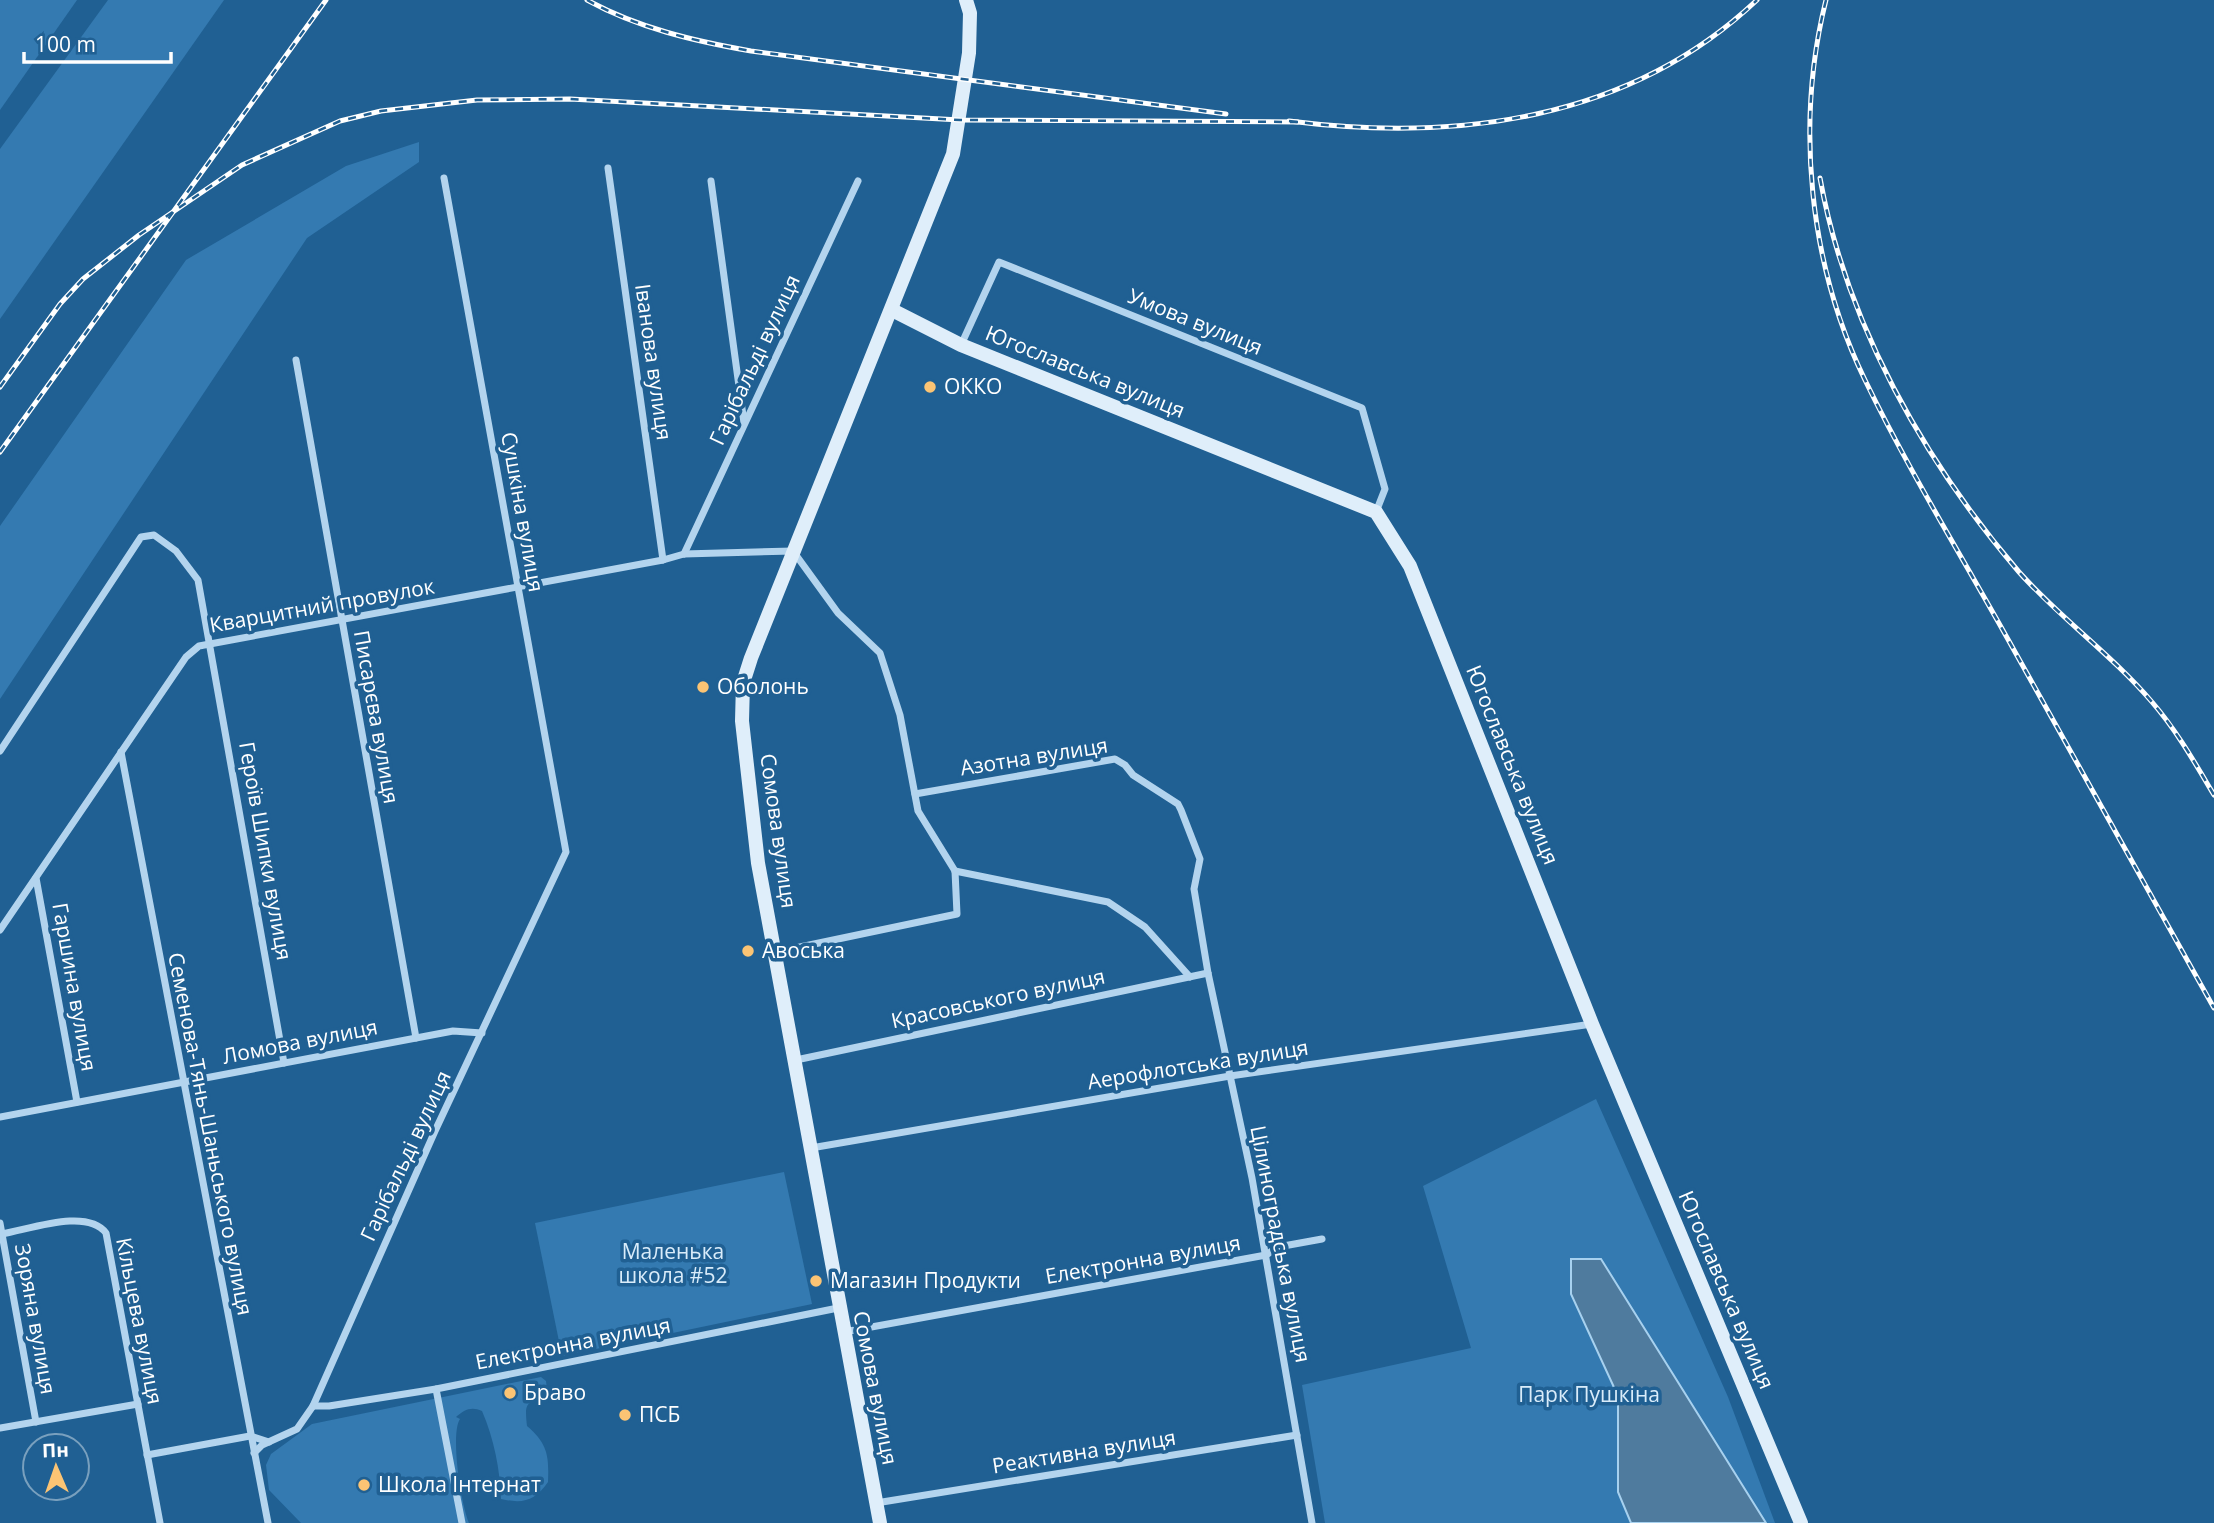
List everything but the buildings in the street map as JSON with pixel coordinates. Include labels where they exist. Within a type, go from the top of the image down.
[{"type":"street","name":"Сомова вулиця","points":[[880,1523],[838,1308],[796,1060],[758,863],[741,721],[743,683],[793,551],[953,154],[969,53],[970,13],[966,0]]},
{"type":"street","name":"Іванова вулиця","points":[[608,168],[663,560]]},
{"type":"street","name":"Сушкіна вулиця","points":[[444,178],[566,852]]},
{"type":"street","points":[[711,181],[744,423]]},
{"type":"street","name":"Гарібальді вулиця","points":[[684,554],[858,181]]},
{"type":"street","name":"Умова вулиця","points":[[961,345],[999,262],[1232,355],[1362,408],[1385,489],[1376,512]]},
{"type":"street","name":"Югославська вулиця","points":[[892,310],[961,345],[1376,512],[1410,566],[1592,1024],[1801,1523]]},
{"type":"street","name":"Писарєва вулиця","points":[[296,360],[416,1038]]},
{"type":"street","name":"Героїв Шипки вулиця","points":[[0,751],[141,537],[154,535],[176,551],[198,580],[284,1063]]},
{"type":"street","name":"Кварцитний провулок","points":[[0,930],[191,650],[684,554],[793,551]]},
{"type":"street","points":[[776,952],[957,914],[955,871],[918,811],[900,715],[880,653],[838,613],[793,551]]},
{"type":"street","name":"Семенова-Тянь-Шаньського вулиця","points":[[121,752],[268,1523]]},
{"type":"street","name":"Азотна вулиця","points":[[915,794],[1121,761],[1133,775],[1178,804],[1181,810],[1200,859],[1194,885],[1208,973]]},
{"type":"street","name":"Гарібальді вулиця","points":[[254,1453],[269,1442],[297,1429],[313,1406],[435,1130],[566,852]]},
{"type":"street","points":[[955,871],[1108,902],[1145,927],[1190,977]]},
{"type":"street","name":"Гаршина вулиця","points":[[36,878],[77,1102]]},
{"type":"street","name":"Красовського вулиця","points":[[796,1060],[1208,973]]},
{"type":"street","name":"Цілиноградська вулиця","points":[[1208,973],[1266,1255],[1312,1523]]},
{"type":"street","name":"Аерофлотська вулиця","points":[[811,1148],[1230,1076],[1592,1024]]},
{"type":"street","name":"Ломова вулиця","points":[[0,1117],[453,1031],[482,1032]]},
{"type":"street","name":"Кільцева вулиця","points":[[2,1234],[82,1219],[100,1225],[106,1233],[160,1523]]},
{"type":"street","name":"Зоряна вулиця","points":[[0,1223],[3,1252],[36,1422]]},
{"type":"street","name":"Електронна вулиця","points":[[843,1332],[1266,1255],[1278,1247],[1322,1239]]},
{"type":"street","name":"Електронна вулиця","points":[[313,1406],[329,1406],[436,1389],[838,1308]]},
{"type":"street","points":[[436,1389],[462,1523]]},
{"type":"street","points":[[0,1428],[138,1404]]},
{"type":"street","name":"Реактивна вулиця","points":[[876,1503],[1297,1435]]},
{"type":"street","points":[[147,1455],[250,1436],[269,1442]]},
{"type":"green space","points":[[0,0],[77,0],[0,110]]},
{"type":"green space","points":[[108,0],[224,0],[0,319],[0,149]]},
{"type":"green space","points":[[419,142],[419,162],[307,238],[0,699],[0,526],[186,260],[346,166]]},
{"type":"green space","name":"Парк Пушкіна","points":[[1596,1099],[1728,1397],[1775,1523],[1325,1523],[1302,1385],[1471,1348],[1423,1186]]},
{"type":"green space","name":"Маленька школа #52","points":[[784,1172],[812,1304],[562,1356],[535,1223]]},
{"type":"green space","points":[[541,1377],[546,1381],[547,1390],[528,1405],[526,1416],[527,1426],[546,1451],[548,1482],[533,1497],[522,1501],[501,1499],[498,1465],[490,1432],[482,1411],[474,1409],[456,1417],[460,1419],[456,1439],[458,1470],[469,1523],[301,1523],[269,1490],[266,1465],[271,1454],[312,1424]]},
{"type":"shaded area","points":[[1571,1259],[1601,1259],[1766,1523],[1631,1523],[1618,1492],[1618,1396],[1571,1294]]},
{"type":"railway","points":[[0,452],[326,0]]},
{"type":"railway","points":[[587,0],[606,10],[667,32],[751,51],[1226,114]]},
{"type":"railway","points":[[1289,121],[1352,127],[1415,128],[1477,124],[1538,114],[1597,97],[1653,73],[1707,41],[1757,0]]},
{"type":"railway","points":[[1826,0],[1816,47],[1810,144],[1820,242],[1831,290],[1846,336],[1865,380],[1915,476],[2214,1008]]},
{"type":"railway","points":[[0,387],[60,304],[83,279],[139,235],[242,165],[340,121],[381,111],[477,100],[570,99],[960,120],[1298,122]]},
{"type":"railway","points":[[1820,178],[1832,232],[1869,337],[1921,437],[1951,484],[2019,572],[2120,668],[2161,713],[2214,795]]},
{"type":"place","name":"ОККО","points":[[930,387]]},
{"type":"place","name":"Оболонь","points":[[703,687]]},
{"type":"place","name":"Авоська","points":[[748,951]]},
{"type":"place","name":"Магазин Продукти","points":[[816,1281]]},
{"type":"place","name":"Браво","points":[[510,1393]]},
{"type":"place","name":"ПСБ","points":[[625,1415]]},
{"type":"place","name":"Школа Інтернат","points":[[364,1485]]}]
